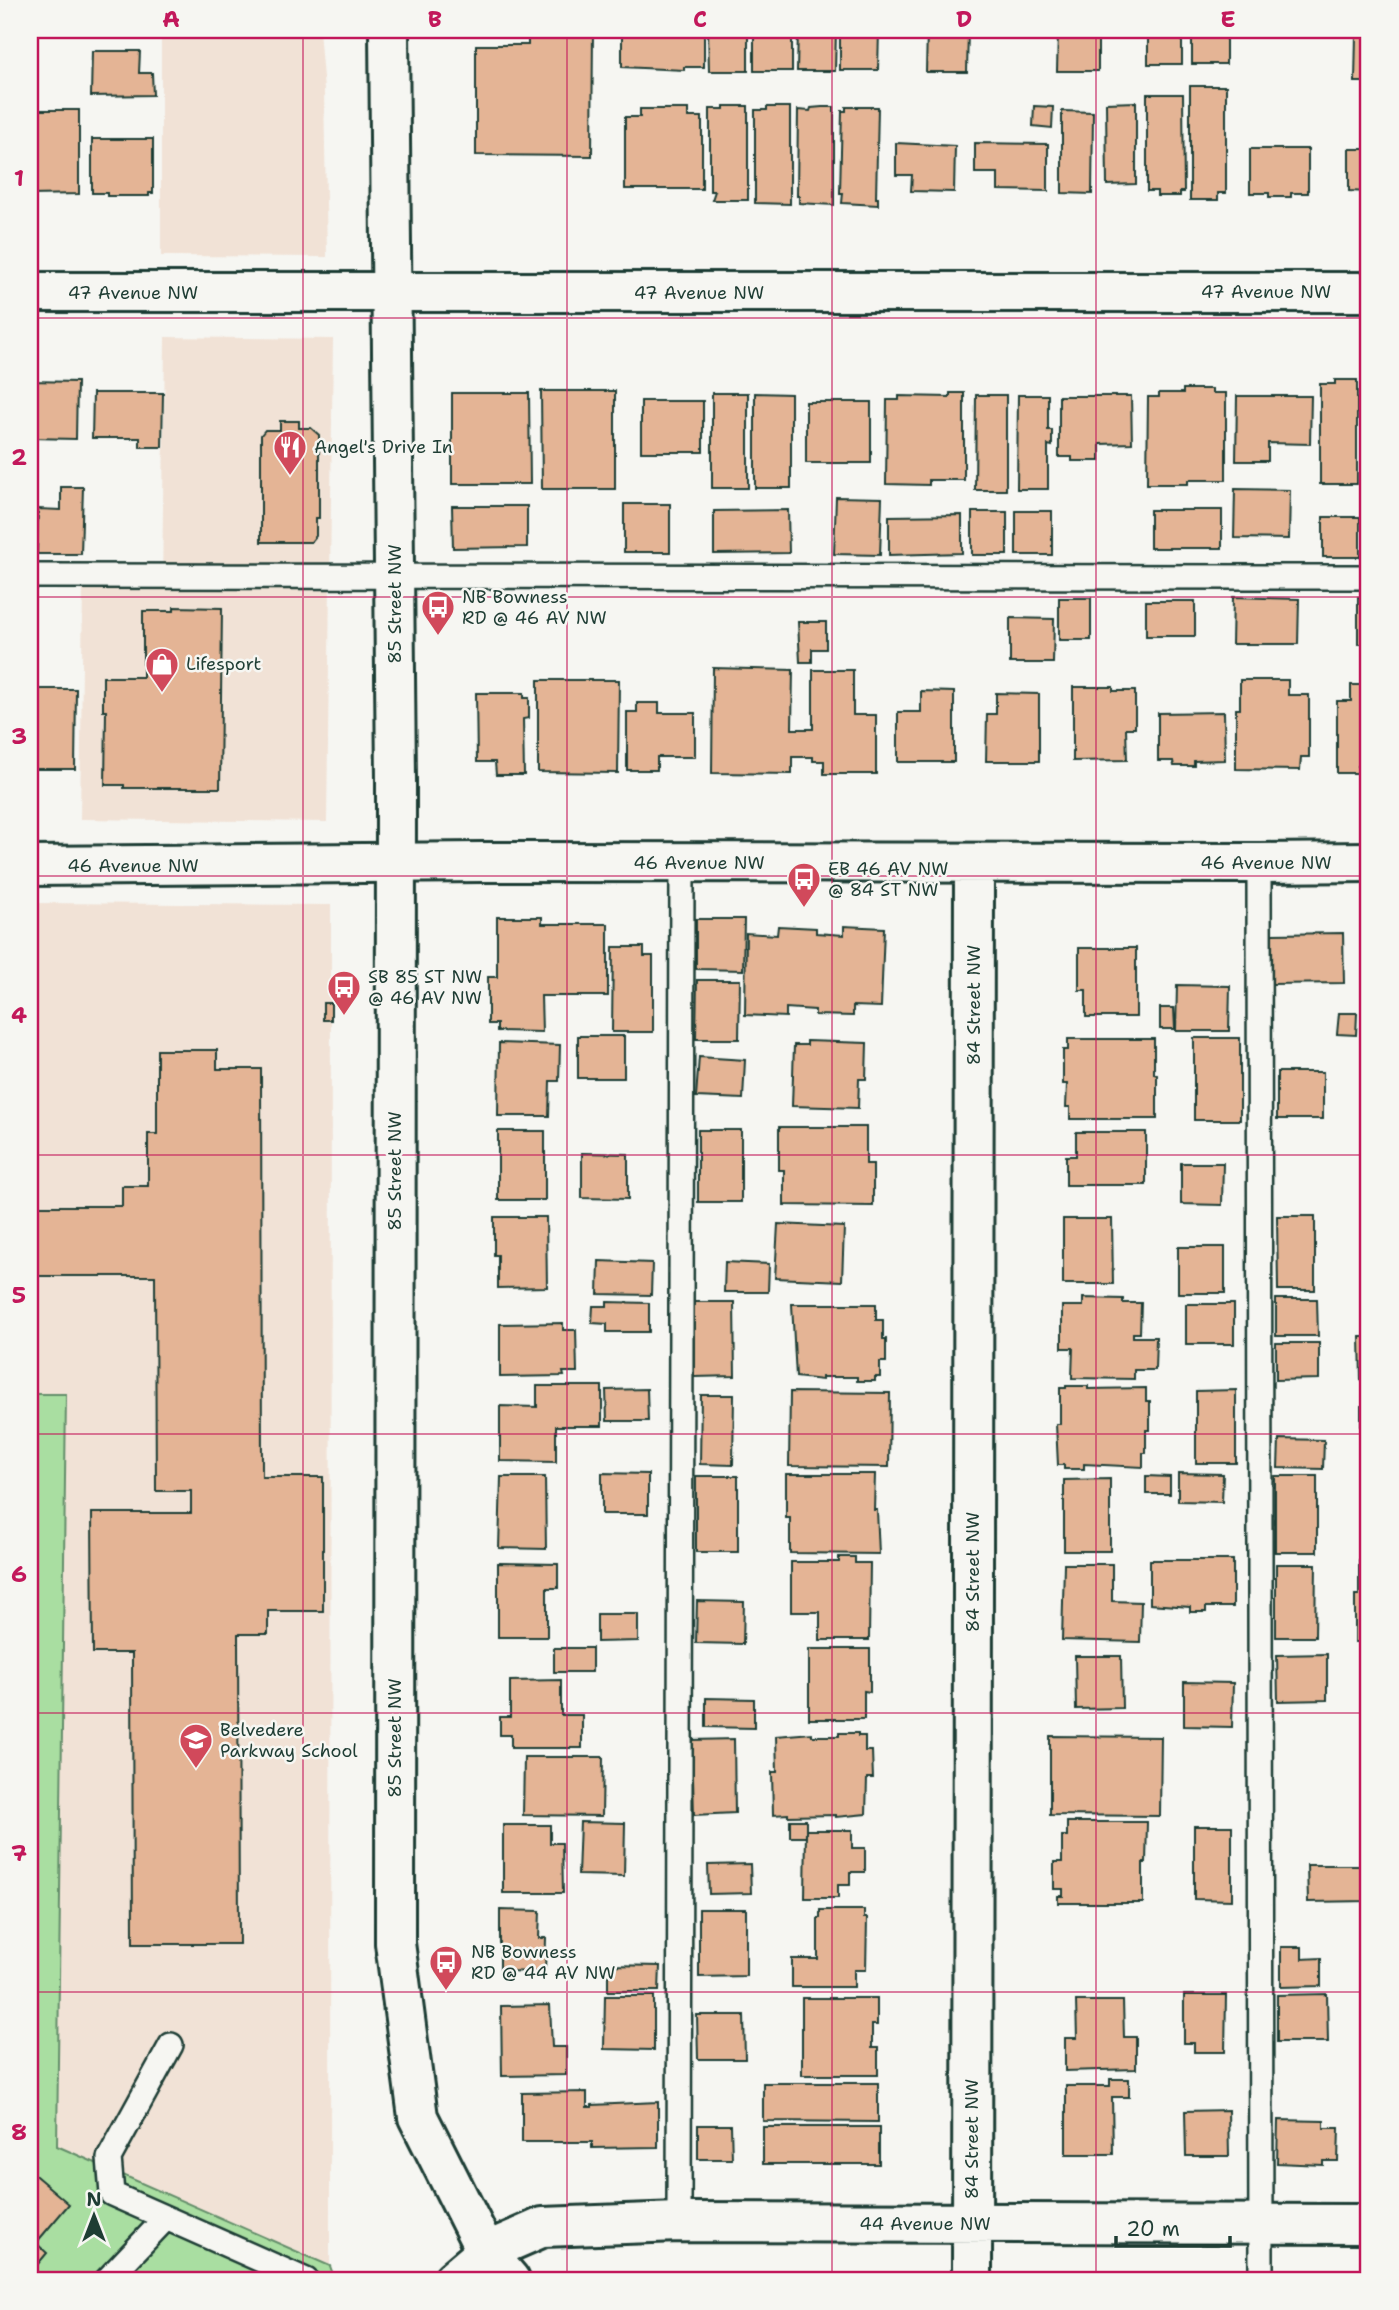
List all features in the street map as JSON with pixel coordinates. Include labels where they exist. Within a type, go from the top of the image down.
[{"type":"street","name":"85 Street NW","points":[[389,30],[395,577],[395,1943],[418,2117],[498,2266]]},
{"type":"street","name":"47 Avenue NW","points":[[30,292],[1369,292]]},
{"type":"street","name":"46 Avenue NW","points":[[30,866],[1369,862]]},
{"type":"street","name":"84 Street NW","points":[[972,2280],[974,863]]},
{"type":"street","name":"44 Avenue NW","points":[[498,2266],[543,2227],[679,2222],[1369,2224]]},
{"type":"street","points":[[453,2280],[498,2266]]},
{"type":"lane","points":[[30,576],[1369,577]]},
{"type":"lane","points":[[679,2222],[682,863]]},
{"type":"lane","points":[[1259,863],[1261,2280]]},
{"type":"lane","points":[[171,2045],[109,2158],[112,2194],[306,2280]]},
{"type":"lane","points":[[107,2280],[165,2219]]},
{"type":"shaded area","points":[[161,30],[319,30],[324,90],[327,257],[161,256]]},
{"type":"shaded area","points":[[165,337],[333,339],[327,822],[80,819],[83,588],[162,589]]},
{"type":"shaded area","name":"Belvedere Parkway School","points":[[30,903],[331,905],[330,2266],[57,2146],[66,1394],[30,1394]]},
{"type":"green space","points":[[30,1394],[66,1394],[57,2146],[330,2266],[335,2280],[30,2280]]},
{"type":"building","points":[[528,30],[593,30],[592,156],[476,155],[476,45],[528,45]]},
{"type":"building","points":[[622,30],[704,30],[704,67],[684,67],[684,70],[622,67]]},
{"type":"building","points":[[708,30],[748,30],[748,71],[709,71]]},
{"type":"building","points":[[754,30],[792,30],[792,71],[754,71]]},
{"type":"building","points":[[798,30],[836,30],[835,71],[797,71]]},
{"type":"building","points":[[840,30],[879,30],[878,70],[840,70]]},
{"type":"building","points":[[927,30],[968,30],[967,72],[926,72]]},
{"type":"building","points":[[1148,30],[1182,30],[1182,64],[1148,64]]},
{"type":"building","points":[[1192,30],[1226,30],[1226,64],[1192,64]]},
{"type":"building","points":[[1058,32],[1098,32],[1098,71],[1057,71]]},
{"type":"building","points":[[1356,34],[1369,34],[1369,82],[1355,82]]},
{"type":"building","points":[[92,51],[140,51],[139,73],[152,73],[153,95],[91,96]]},
{"type":"building","points":[[1190,86],[1226,86],[1226,193],[1218,193],[1218,200],[1190,200]]},
{"type":"building","points":[[1147,94],[1183,94],[1184,192],[1180,192],[1180,196],[1157,196],[1157,191],[1147,191]]},
{"type":"building","points":[[1136,102],[1136,184],[1107,185],[1106,103]]},
{"type":"building","points":[[724,106],[748,106],[748,200],[712,200],[715,191],[710,191],[710,109],[724,109]]},
{"type":"building","points":[[1034,106],[1053,107],[1052,128],[1033,126]]},
{"type":"building","points":[[767,107],[790,107],[790,204],[755,203],[755,110],[767,110]]},
{"type":"building","points":[[834,107],[834,205],[799,203],[798,110]]},
{"type":"building","points":[[846,107],[878,107],[878,205],[842,203],[842,111],[846,111]]},
{"type":"building","points":[[640,109],[688,109],[688,117],[702,117],[702,189],[625,189],[625,117],[640,117]]},
{"type":"building","points":[[30,110],[79,110],[79,194],[30,195]]},
{"type":"building","points":[[1062,111],[1093,112],[1092,194],[1062,193]]},
{"type":"building","points":[[92,139],[153,139],[153,193],[149,193],[149,196],[107,196],[107,193],[92,193]]},
{"type":"building","points":[[896,143],[955,146],[954,192],[911,191],[912,175],[896,175]]},
{"type":"building","points":[[975,143],[1048,144],[1048,191],[998,190],[998,173],[975,173]]},
{"type":"building","points":[[1250,149],[1308,149],[1308,193],[1291,193],[1291,197],[1269,197],[1269,193],[1250,193]]},
{"type":"building","points":[[1349,149],[1369,149],[1369,192],[1349,191]]},
{"type":"building","points":[[1335,380],[1357,380],[1357,484],[1320,484],[1320,384],[1335,384]]},
{"type":"building","points":[[30,381],[77,382],[76,439],[30,438]]},
{"type":"building","points":[[1364,386],[1369,386],[1369,485],[1363,485]]},
{"type":"building","points":[[1183,389],[1212,389],[1212,393],[1226,393],[1226,480],[1147,484],[1148,397],[1159,397],[1159,393],[1183,393]]},
{"type":"building","points":[[541,391],[615,391],[615,489],[542,489]]},
{"type":"building","points":[[93,393],[163,393],[162,447],[140,447],[140,438],[92,438]]},
{"type":"building","points":[[452,393],[529,393],[530,484],[452,484]]},
{"type":"building","points":[[712,393],[748,393],[748,488],[712,488]]},
{"type":"building","points":[[755,393],[791,394],[791,488],[755,488]]},
{"type":"building","points":[[950,393],[964,393],[964,480],[929,480],[929,485],[886,484],[887,400],[899,400],[899,396],[950,397]]},
{"type":"building","points":[[976,395],[1006,395],[1006,490],[975,490]]},
{"type":"building","points":[[1018,395],[1048,395],[1048,430],[1052,430],[1052,446],[1048,445],[1048,489],[1017,489]]},
{"type":"building","points":[[1059,396],[1131,396],[1132,443],[1100,444],[1100,461],[1072,461],[1072,457],[1059,457]]},
{"type":"building","points":[[1237,396],[1311,396],[1310,444],[1268,443],[1268,461],[1236,461]]},
{"type":"building","points":[[641,401],[703,401],[703,452],[641,452]]},
{"type":"building","points":[[806,402],[871,402],[871,463],[806,463]]},
{"type":"building","name":"Angel's Drive In","points":[[280,421],[299,421],[299,428],[311,428],[319,435],[319,518],[316,518],[316,536],[311,542],[261,542],[261,435],[265,430],[280,430]]},
{"type":"building","points":[[61,487],[83,487],[81,554],[37,554],[38,509],[61,510]]},
{"type":"building","points":[[1235,489],[1290,490],[1289,539],[1234,538]]},
{"type":"building","points":[[836,497],[882,498],[880,555],[834,554]]},
{"type":"building","points":[[624,504],[670,504],[670,552],[624,552]]},
{"type":"building","points":[[452,506],[527,506],[527,547],[453,548]]},
{"type":"building","points":[[788,510],[789,553],[714,554],[714,511]]},
{"type":"building","points":[[1150,510],[1222,510],[1222,548],[1150,548]]},
{"type":"building","points":[[1016,511],[1052,511],[1052,555],[1016,555]]},
{"type":"building","points":[[972,512],[1007,512],[1007,555],[972,555]]},
{"type":"building","points":[[962,515],[962,553],[889,555],[889,516]]},
{"type":"building","points":[[1323,517],[1360,517],[1360,557],[1323,557]]},
{"type":"building","points":[[1366,517],[1369,517],[1369,557],[1366,557]]},
{"type":"building","points":[[1233,597],[1299,599],[1298,644],[1232,644]]},
{"type":"building","points":[[1358,597],[1369,597],[1369,644],[1358,644]]},
{"type":"building","points":[[1059,598],[1091,598],[1091,640],[1059,640]]},
{"type":"building","points":[[1146,601],[1195,601],[1195,636],[1146,636]]},
{"type":"building","name":"Lifesport","points":[[174,607],[222,608],[220,788],[124,788],[124,785],[105,785],[106,711],[103,711],[103,677],[143,677],[143,611],[174,611]]},
{"type":"building","points":[[1010,618],[1054,619],[1053,663],[1010,663]]},
{"type":"building","points":[[798,622],[826,622],[826,649],[812,649],[812,662],[800,662]]},
{"type":"building","points":[[713,668],[793,670],[792,729],[813,729],[813,670],[853,670],[853,715],[876,715],[876,774],[824,774],[824,761],[813,761],[813,757],[792,757],[792,774],[712,773]]},
{"type":"building","points":[[538,680],[619,680],[618,773],[538,772]]},
{"type":"building","points":[[1240,680],[1288,680],[1288,695],[1309,695],[1309,757],[1301,757],[1300,770],[1236,769],[1236,709],[1240,709]]},
{"type":"building","points":[[1351,685],[1369,685],[1369,759],[1366,759],[1367,766],[1358,766],[1358,773],[1337,773],[1337,701],[1351,701]]},
{"type":"building","points":[[1073,687],[1113,687],[1113,691],[1135,691],[1135,728],[1126,728],[1127,760],[1073,761]]},
{"type":"building","points":[[30,689],[76,689],[75,769],[30,769]]},
{"type":"building","points":[[921,691],[954,692],[954,762],[898,762],[898,712],[921,712]]},
{"type":"building","points":[[476,693],[524,693],[524,698],[529,698],[529,718],[523,719],[524,775],[496,775],[495,762],[477,762]]},
{"type":"building","points":[[996,693],[1039,694],[1039,761],[986,761],[987,714],[996,714]]},
{"type":"building","points":[[637,703],[659,703],[659,713],[695,713],[695,757],[657,757],[657,770],[627,770],[627,712],[637,712]]},
{"type":"building","points":[[1224,712],[1225,760],[1194,761],[1194,766],[1174,766],[1173,761],[1158,761],[1158,713]]},
{"type":"building","points":[[497,917],[542,917],[542,924],[608,924],[608,996],[541,996],[542,1032],[497,1031],[497,1024],[488,1024],[488,977],[497,977]]},
{"type":"building","points":[[696,919],[744,919],[743,970],[696,969]]},
{"type":"building","points":[[778,926],[816,928],[816,933],[844,935],[844,926],[884,928],[881,1007],[853,1006],[853,1016],[815,1015],[815,1010],[786,1008],[786,1017],[745,1015],[746,933],[777,935]]},
{"type":"building","points":[[1343,933],[1344,983],[1272,984],[1272,934]]},
{"type":"building","points":[[613,947],[644,947],[644,956],[653,956],[653,1032],[612,1032]]},
{"type":"building","points":[[1079,948],[1136,948],[1136,1017],[1086,1017],[1086,990],[1079,990]]},
{"type":"building","points":[[697,980],[740,980],[739,1039],[696,1039]]},
{"type":"building","points":[[1177,985],[1230,986],[1229,1031],[1176,1031]]},
{"type":"building","points":[[323,1003],[331,1003],[331,1020],[323,1020]]},
{"type":"building","points":[[1160,1008],[1174,1008],[1175,1029],[1160,1029]]},
{"type":"building","points":[[1339,1013],[1357,1013],[1356,1035],[1337,1034]]},
{"type":"building","points":[[578,1036],[624,1036],[624,1078],[578,1078]]},
{"type":"building","points":[[1194,1038],[1240,1038],[1240,1120],[1194,1120]]},
{"type":"building","points":[[1068,1039],[1154,1039],[1157,1119],[1070,1119],[1070,1107],[1066,1107],[1067,1084],[1063,1084],[1063,1050],[1068,1050]]},
{"type":"building","points":[[807,1041],[867,1043],[866,1079],[859,1079],[858,1108],[792,1106],[794,1045],[807,1045]]},
{"type":"building","points":[[499,1043],[560,1045],[559,1081],[550,1081],[549,1116],[498,1116]]},
{"type":"building","points":[[157,1050],[217,1050],[217,1069],[261,1069],[262,1477],[323,1477],[323,1611],[268,1611],[268,1634],[238,1634],[239,1944],[133,1944],[132,1653],[93,1653],[92,1513],[191,1513],[191,1491],[156,1491],[155,1276],[30,1276],[30,1206],[122,1206],[122,1186],[148,1186],[148,1134],[157,1134]]},
{"type":"building","points":[[699,1057],[745,1060],[743,1099],[696,1097]]},
{"type":"building","points":[[1277,1072],[1323,1072],[1323,1119],[1277,1119]]},
{"type":"building","points":[[779,1127],[866,1127],[866,1164],[873,1164],[873,1206],[784,1205],[784,1170],[779,1170]]},
{"type":"building","points":[[698,1130],[741,1130],[741,1202],[698,1202]]},
{"type":"building","points":[[498,1131],[545,1131],[545,1200],[498,1200]]},
{"type":"building","points":[[1076,1132],[1146,1132],[1146,1185],[1066,1185],[1066,1156],[1076,1156]]},
{"type":"building","points":[[582,1153],[628,1154],[628,1199],[582,1198]]},
{"type":"building","points":[[1181,1163],[1223,1163],[1222,1205],[1181,1204]]},
{"type":"building","points":[[1365,1212],[1369,1212],[1369,1255],[1365,1255]]},
{"type":"building","points":[[1277,1216],[1315,1216],[1315,1290],[1278,1290]]},
{"type":"building","points":[[494,1217],[546,1217],[547,1287],[498,1288],[498,1255],[494,1255]]},
{"type":"building","points":[[1063,1219],[1112,1219],[1113,1284],[1063,1284]]},
{"type":"building","points":[[778,1224],[844,1227],[842,1281],[775,1278]]},
{"type":"building","points":[[1178,1247],[1225,1247],[1225,1293],[1178,1293]]},
{"type":"building","points":[[599,1261],[652,1263],[651,1295],[598,1294]]},
{"type":"building","points":[[725,1262],[769,1264],[768,1292],[724,1292]]},
{"type":"building","points":[[1083,1298],[1123,1299],[1123,1303],[1141,1303],[1140,1333],[1133,1333],[1133,1337],[1156,1337],[1155,1370],[1134,1370],[1134,1379],[1072,1378],[1073,1348],[1062,1348],[1062,1306],[1083,1306]]},
{"type":"building","points":[[1276,1299],[1317,1299],[1318,1336],[1276,1336]]},
{"type":"building","points":[[607,1302],[649,1303],[649,1332],[607,1332],[607,1324],[592,1323],[593,1306],[607,1306]]},
{"type":"building","points":[[694,1302],[734,1302],[735,1376],[694,1377]]},
{"type":"building","points":[[792,1304],[876,1304],[876,1320],[883,1320],[883,1339],[886,1339],[886,1362],[880,1362],[880,1377],[875,1377],[875,1381],[857,1381],[857,1377],[822,1377],[822,1380],[796,1377]]},
{"type":"building","points":[[1186,1304],[1234,1304],[1234,1344],[1186,1344]]},
{"type":"building","points":[[563,1323],[563,1330],[576,1330],[577,1372],[563,1372],[564,1376],[500,1377],[500,1324]]},
{"type":"building","points":[[1360,1337],[1369,1337],[1369,1381],[1361,1381]]},
{"type":"building","points":[[1276,1343],[1319,1343],[1319,1379],[1276,1380]]},
{"type":"building","points":[[537,1386],[602,1386],[602,1426],[556,1426],[556,1462],[500,1461],[500,1406],[537,1407]]},
{"type":"building","points":[[1088,1386],[1088,1389],[1146,1388],[1146,1401],[1150,1401],[1150,1430],[1146,1430],[1143,1467],[1084,1464],[1084,1469],[1064,1469],[1064,1465],[1058,1465],[1056,1424],[1060,1424],[1060,1388]]},
{"type":"building","points":[[647,1389],[648,1421],[607,1421],[606,1390]]},
{"type":"building","points":[[1236,1390],[1236,1463],[1196,1463],[1196,1391]]},
{"type":"building","points":[[790,1392],[890,1393],[889,1467],[789,1466]]},
{"type":"building","points":[[701,1395],[734,1395],[733,1465],[700,1464]]},
{"type":"building","points":[[1361,1406],[1369,1406],[1369,1459],[1361,1459]]},
{"type":"building","points":[[1279,1439],[1324,1440],[1323,1469],[1278,1468]]},
{"type":"building","points":[[602,1473],[648,1474],[648,1514],[602,1514]]},
{"type":"building","points":[[1178,1473],[1223,1474],[1222,1502],[1178,1501]]},
{"type":"building","points":[[786,1474],[875,1474],[874,1510],[877,1510],[879,1554],[790,1553],[790,1518],[786,1518]]},
{"type":"building","points":[[1363,1475],[1369,1475],[1369,1553],[1365,1553]]},
{"type":"building","points":[[696,1476],[738,1476],[738,1552],[696,1552]]},
{"type":"building","points":[[1146,1476],[1170,1477],[1170,1494],[1146,1494]]},
{"type":"building","points":[[1275,1476],[1317,1476],[1317,1552],[1275,1552]]},
{"type":"building","points":[[501,1477],[545,1477],[546,1549],[499,1548]]},
{"type":"building","points":[[1110,1479],[1110,1551],[1064,1551],[1064,1480]]},
{"type":"building","points":[[839,1557],[855,1557],[855,1563],[870,1563],[869,1640],[820,1640],[820,1612],[791,1612],[791,1562],[839,1562]]},
{"type":"building","points":[[1150,1560],[1233,1560],[1233,1607],[1206,1607],[1206,1612],[1190,1612],[1190,1607],[1150,1604]]},
{"type":"building","points":[[1359,1560],[1369,1560],[1369,1642],[1355,1642],[1355,1595],[1359,1595]]},
{"type":"building","points":[[498,1563],[558,1564],[558,1588],[547,1588],[547,1637],[498,1637]]},
{"type":"building","points":[[1064,1564],[1112,1564],[1112,1601],[1141,1602],[1140,1642],[1062,1640]]},
{"type":"building","points":[[1276,1564],[1316,1564],[1315,1637],[1276,1637]]},
{"type":"building","points":[[697,1601],[744,1602],[743,1644],[696,1643]]},
{"type":"building","points":[[597,1614],[638,1614],[638,1641],[597,1642]]},
{"type":"building","points":[[554,1648],[592,1648],[592,1672],[554,1672]]},
{"type":"building","points":[[809,1649],[870,1649],[870,1692],[864,1691],[864,1719],[809,1719]]},
{"type":"building","points":[[1327,1654],[1327,1700],[1278,1701],[1277,1655]]},
{"type":"building","points":[[1075,1656],[1121,1656],[1122,1708],[1076,1709]]},
{"type":"building","points":[[561,1680],[561,1715],[582,1715],[582,1748],[511,1748],[511,1735],[500,1735],[500,1717],[510,1717],[510,1681]]},
{"type":"building","points":[[1184,1682],[1233,1683],[1232,1727],[1184,1726]]},
{"type":"building","points":[[706,1698],[754,1699],[754,1728],[706,1727]]},
{"type":"building","points":[[812,1733],[812,1736],[858,1733],[858,1736],[865,1736],[865,1751],[872,1751],[873,1778],[867,1778],[866,1814],[836,1817],[773,1815],[772,1772],[777,1772],[776,1736]]},
{"type":"building","points":[[1050,1736],[1161,1737],[1160,1816],[1050,1815]]},
{"type":"building","points":[[1363,1738],[1369,1738],[1369,1815],[1363,1815]]},
{"type":"building","points":[[734,1739],[735,1813],[694,1815],[692,1740]]},
{"type":"building","points":[[524,1757],[603,1757],[602,1816],[523,1815]]},
{"type":"building","points":[[790,1820],[806,1820],[806,1837],[790,1837]]},
{"type":"building","points":[[580,1822],[625,1823],[624,1876],[578,1875]]},
{"type":"building","points":[[1067,1822],[1147,1822],[1143,1903],[1058,1903],[1058,1896],[1063,1896],[1063,1889],[1054,1889],[1054,1862],[1062,1862],[1062,1836],[1067,1836]]},
{"type":"building","points":[[503,1825],[550,1825],[550,1843],[562,1843],[563,1893],[503,1893]]},
{"type":"building","points":[[1194,1826],[1232,1826],[1232,1900],[1194,1899]]},
{"type":"building","points":[[806,1830],[852,1830],[852,1848],[865,1848],[865,1872],[850,1872],[850,1885],[838,1885],[838,1898],[805,1898]]},
{"type":"building","points":[[750,1864],[751,1893],[709,1894],[708,1865]]},
{"type":"building","points":[[1307,1865],[1369,1865],[1369,1901],[1308,1902]]},
{"type":"building","points":[[699,1909],[746,1909],[746,1976],[699,1977]]},
{"type":"building","points":[[500,1910],[540,1911],[539,1938],[546,1938],[545,1972],[500,1971]]},
{"type":"building","points":[[820,1910],[864,1910],[864,1918],[867,1918],[866,1970],[854,1970],[854,1987],[792,1987],[792,1959],[818,1959]]},
{"type":"building","points":[[1281,1947],[1302,1947],[1302,1959],[1321,1958],[1321,1986],[1281,1987]]},
{"type":"building","points":[[608,1965],[660,1966],[659,1991],[608,1991]]},
{"type":"building","points":[[1327,1994],[1328,2042],[1277,2042],[1277,1995]]},
{"type":"building","points":[[1184,1995],[1226,1995],[1225,2052],[1194,2052],[1194,2043],[1184,2043]]},
{"type":"building","points":[[605,1996],[654,1996],[654,2050],[604,2049]]},
{"type":"building","points":[[802,1998],[877,1998],[877,2025],[872,2025],[872,2048],[878,2048],[878,2075],[802,2075]]},
{"type":"building","points":[[1076,2001],[1123,2001],[1124,2037],[1136,2037],[1136,2069],[1065,2071],[1065,2038],[1077,2038]]},
{"type":"building","points":[[550,2005],[552,2047],[566,2047],[566,2075],[502,2076],[501,2006]]},
{"type":"building","points":[[697,2015],[744,2015],[745,2059],[698,2059]]},
{"type":"building","points":[[1110,2079],[1129,2079],[1129,2097],[1112,2097],[1113,2154],[1066,2154],[1066,2086],[1110,2086]]},
{"type":"building","points":[[763,2083],[878,2083],[878,2122],[763,2121]]},
{"type":"building","points":[[1369,2084],[1369,2160],[1366,2160]]},
{"type":"building","points":[[587,2092],[587,2107],[658,2102],[658,2147],[592,2148],[592,2142],[522,2142],[522,2093]]},
{"type":"building","points":[[1228,2110],[1229,2156],[1186,2156],[1185,2111]]},
{"type":"building","points":[[1278,2120],[1324,2121],[1324,2128],[1339,2128],[1338,2161],[1323,2161],[1323,2165],[1277,2163]]},
{"type":"building","points":[[698,2125],[731,2125],[732,2159],[698,2159]]},
{"type":"building","points":[[763,2127],[879,2127],[879,2164],[763,2164]]},
{"type":"building","points":[[30,2171],[69,2204],[36,2243],[47,2253],[32,2271],[30,2270]]},
{"type":"place","name":"Angel's Drive In","points":[[290,477]]},
{"type":"place","name":"NB Bowness RD @ 46 AV NW","points":[[438,637]]},
{"type":"place","name":"Lifesport","points":[[162,694]]},
{"type":"place","name":"EB 46 AV NW @ 84 ST NW","points":[[804,909]]},
{"type":"place","name":"SB 85 ST NW @ 46 AV NW","points":[[344,1017]]},
{"type":"place","name":"Belvedere Parkway School","points":[[196,1770]]},
{"type":"place","name":"NB Bowness RD @ 44 AV NW","points":[[446,1992]]}]
